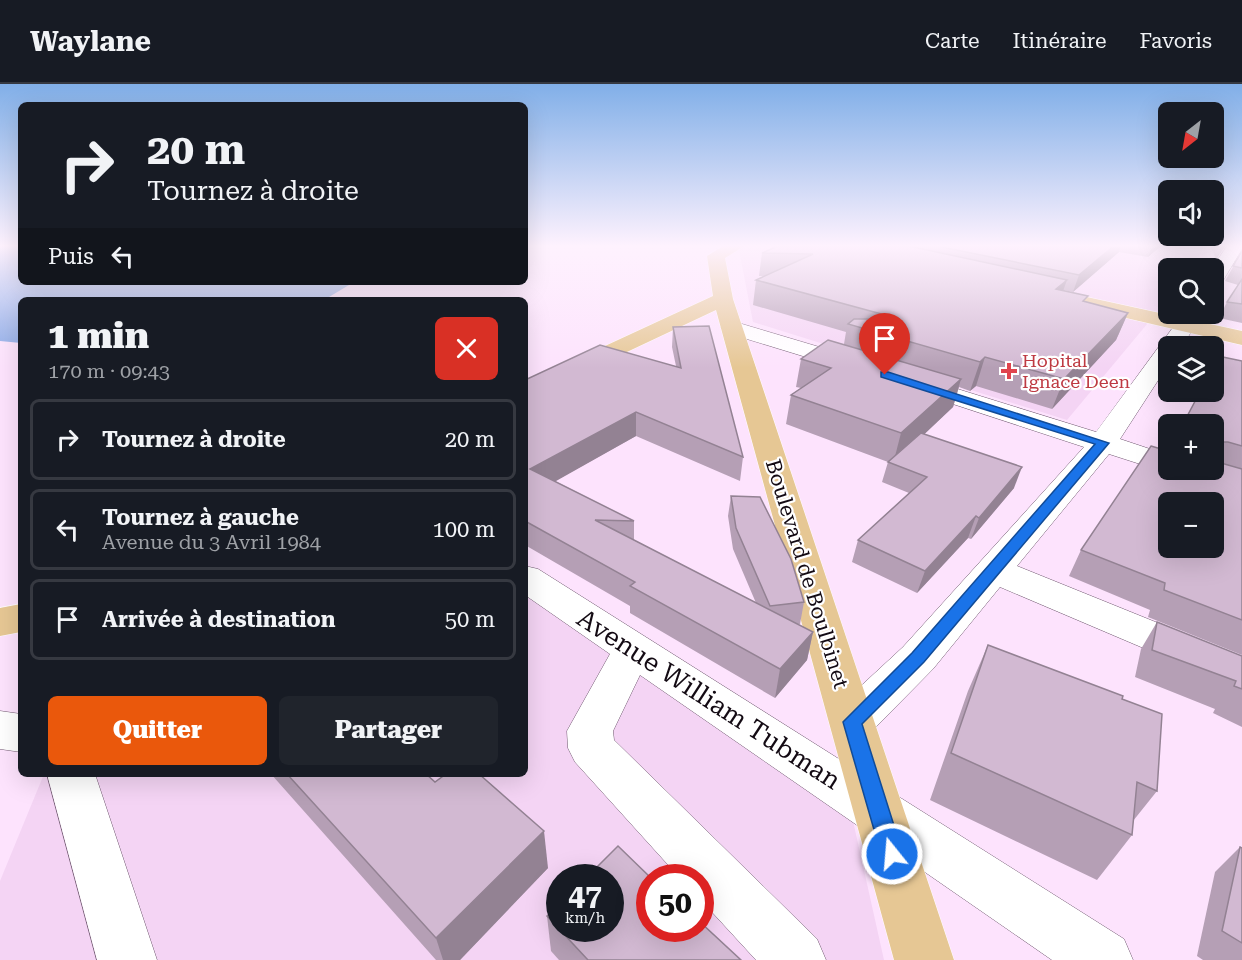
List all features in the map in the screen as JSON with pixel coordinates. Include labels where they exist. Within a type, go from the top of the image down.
[{"type":"main road","name":"Boulevard de Boulbinet","points":[[722,286],[728,313],[924,960]]},
{"type":"main road","points":[[1058,297],[1179,334],[1242,339]]},
{"type":"main road","points":[[528,391],[728,313]]},
{"type":"street","points":[[728,313],[884,374],[1158,461]]},
{"type":"street","points":[[852,722],[918,658],[1103,443],[1179,334]]},
{"type":"street","points":[[993,570],[1242,674]]},
{"type":"street","name":"Avenue William Tubman","points":[[528,580],[1103,960]]},
{"type":"street","points":[[633,650],[590,731],[591,748],[796,960]]},
{"type":"street","points":[[0,730],[18,733]]},
{"type":"street","points":[[71,777],[127,960]]},
{"type":"shaded area","name":"Hopital Ignace Deen","points":[[746,286],[1158,286],[1158,311],[1067,420],[753,322]]},
{"type":"shaded area","points":[[528,589],[849,803],[884,960],[0,960],[0,881],[43,777],[528,777]]},
{"type":"water","points":[[0,286],[348,286],[329,297],[18,297],[18,343],[0,341]]},
{"type":"building","points":[[778,286],[1060,286],[1056,289],[1088,296],[1083,301],[1128,313],[1064,379],[985,357],[980,362],[848,324],[854,319],[900,319]]},
{"type":"building","points":[[1238,286],[1242,286],[1242,304],[1227,302]]},
{"type":"building","points":[[709,326],[743,457],[636,412],[530,469],[634,521],[595,520],[813,632],[780,669],[630,586],[635,582],[528,523],[528,379],[600,345],[681,368],[673,327]]},
{"type":"building","points":[[828,340],[961,379],[901,433],[791,395],[831,368],[801,359]]},
{"type":"building","points":[[1224,357],[1242,361],[1242,446],[1224,442],[1224,414],[1188,414],[1195,402],[1224,402]]},
{"type":"building","points":[[921,433],[1022,467],[979,518],[976,516],[925,571],[858,540],[927,477],[888,462]]},
{"type":"building","points":[[1151,446],[1158,448],[1158,480],[1224,480],[1224,464],[1242,469],[1242,620],[1164,590],[1165,583],[1081,550]]},
{"type":"building","points":[[731,496],[760,497],[791,559],[804,602],[770,606],[736,528]]},
{"type":"building","points":[[1157,622],[1242,656],[1242,689],[1234,686],[1236,681],[1152,650]]},
{"type":"building","points":[[988,645],[1123,696],[1122,699],[1162,714],[1157,791],[1137,782],[1132,835],[951,753]]},
{"type":"building","points":[[290,777],[429,777],[435,782],[442,777],[482,777],[544,831],[436,938]]},
{"type":"building","points":[[618,846],[637,864],[636,942],[714,942],[714,935],[741,960],[588,960],[571,942],[624,942],[624,864],[600,864]]},
{"type":"building","points":[[1240,847],[1242,848],[1242,943],[1222,931]]},
{"type":"place","name":"Hopital Ignace Deen","points":[[1009,371]]},
{"type":"route","points":[[885,375],[1103,443],[918,658],[852,722],[892,854]]}]
